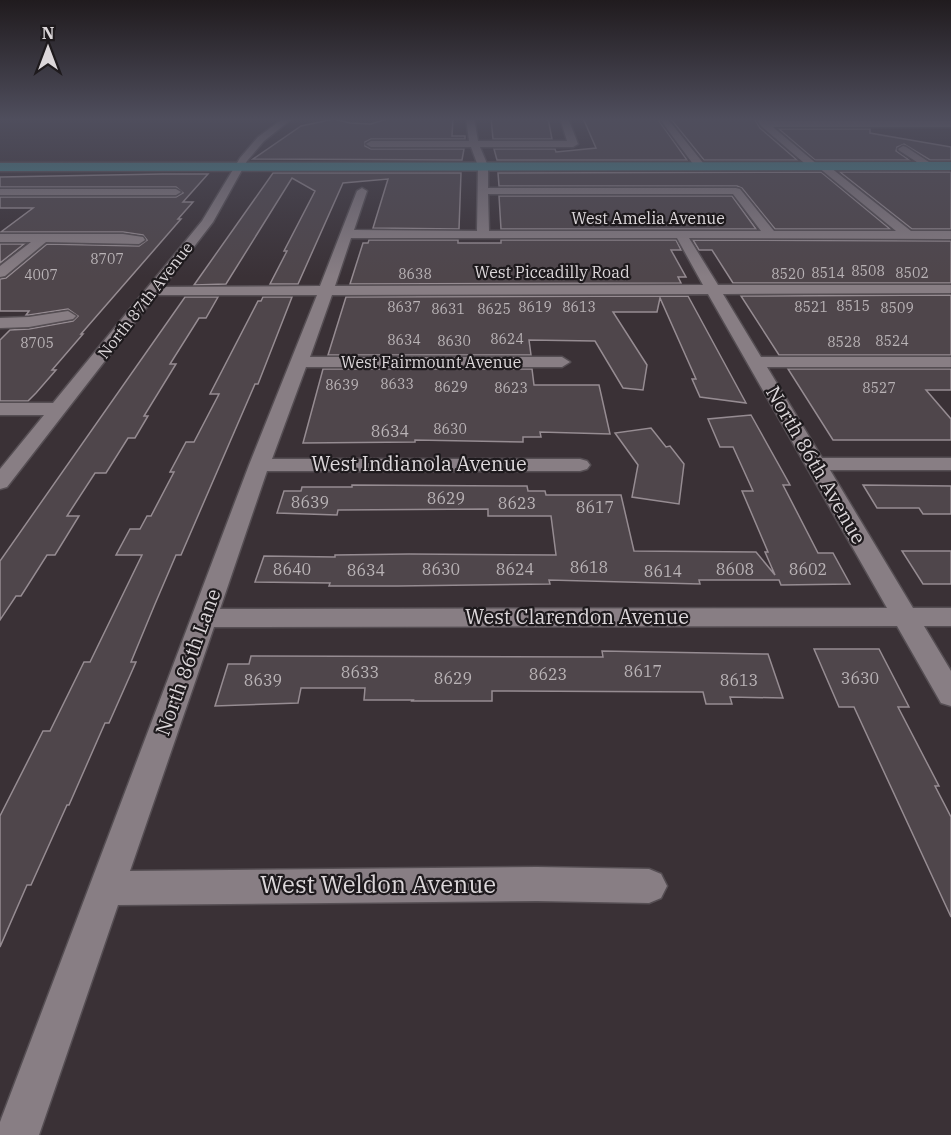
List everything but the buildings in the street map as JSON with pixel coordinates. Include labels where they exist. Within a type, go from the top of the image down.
[{"type":"street","points":[[0,192],[32,171]]},
{"type":"street","name":"North 87th Avenue","points":[[0,483],[153,291],[219,204],[236,171]]},
{"type":"street","points":[[483,171],[483,235]]},
{"type":"street","points":[[824,171],[908,235]]},
{"type":"street","name":"North 86th Lane","points":[[17,1135],[259,465],[300,362],[362,191]]},
{"type":"street","points":[[482,191],[736,191],[771,235]]},
{"type":"street","points":[[0,192],[176,192]]},
{"type":"street","name":"West Amelia Avenue","points":[[345,234],[951,235]]},
{"type":"street","name":"North 86th Avenue","points":[[681,235],[951,695]]},
{"type":"street","points":[[0,238],[140,240]]},
{"type":"street","points":[[0,273],[43,238]]},
{"type":"street","name":"West Piccadilly Road","points":[[153,291],[951,289]]},
{"type":"street","points":[[0,322],[29,322],[68,316]]},
{"type":"street","name":"West Fairmount Avenue","points":[[300,362],[562,362]]},
{"type":"street","points":[[756,363],[951,362]]},
{"type":"street","points":[[0,409],[58,409]]},
{"type":"street","points":[[816,464],[951,464]]},
{"type":"street","name":"West Indianola Avenue","points":[[259,465],[580,465]]},
{"type":"street","name":"West Clarendon Avenue","points":[[204,618],[951,617]]},
{"type":"street","name":"West Weldon Avenue","points":[[106,888],[537,884],[649,886]]}]
